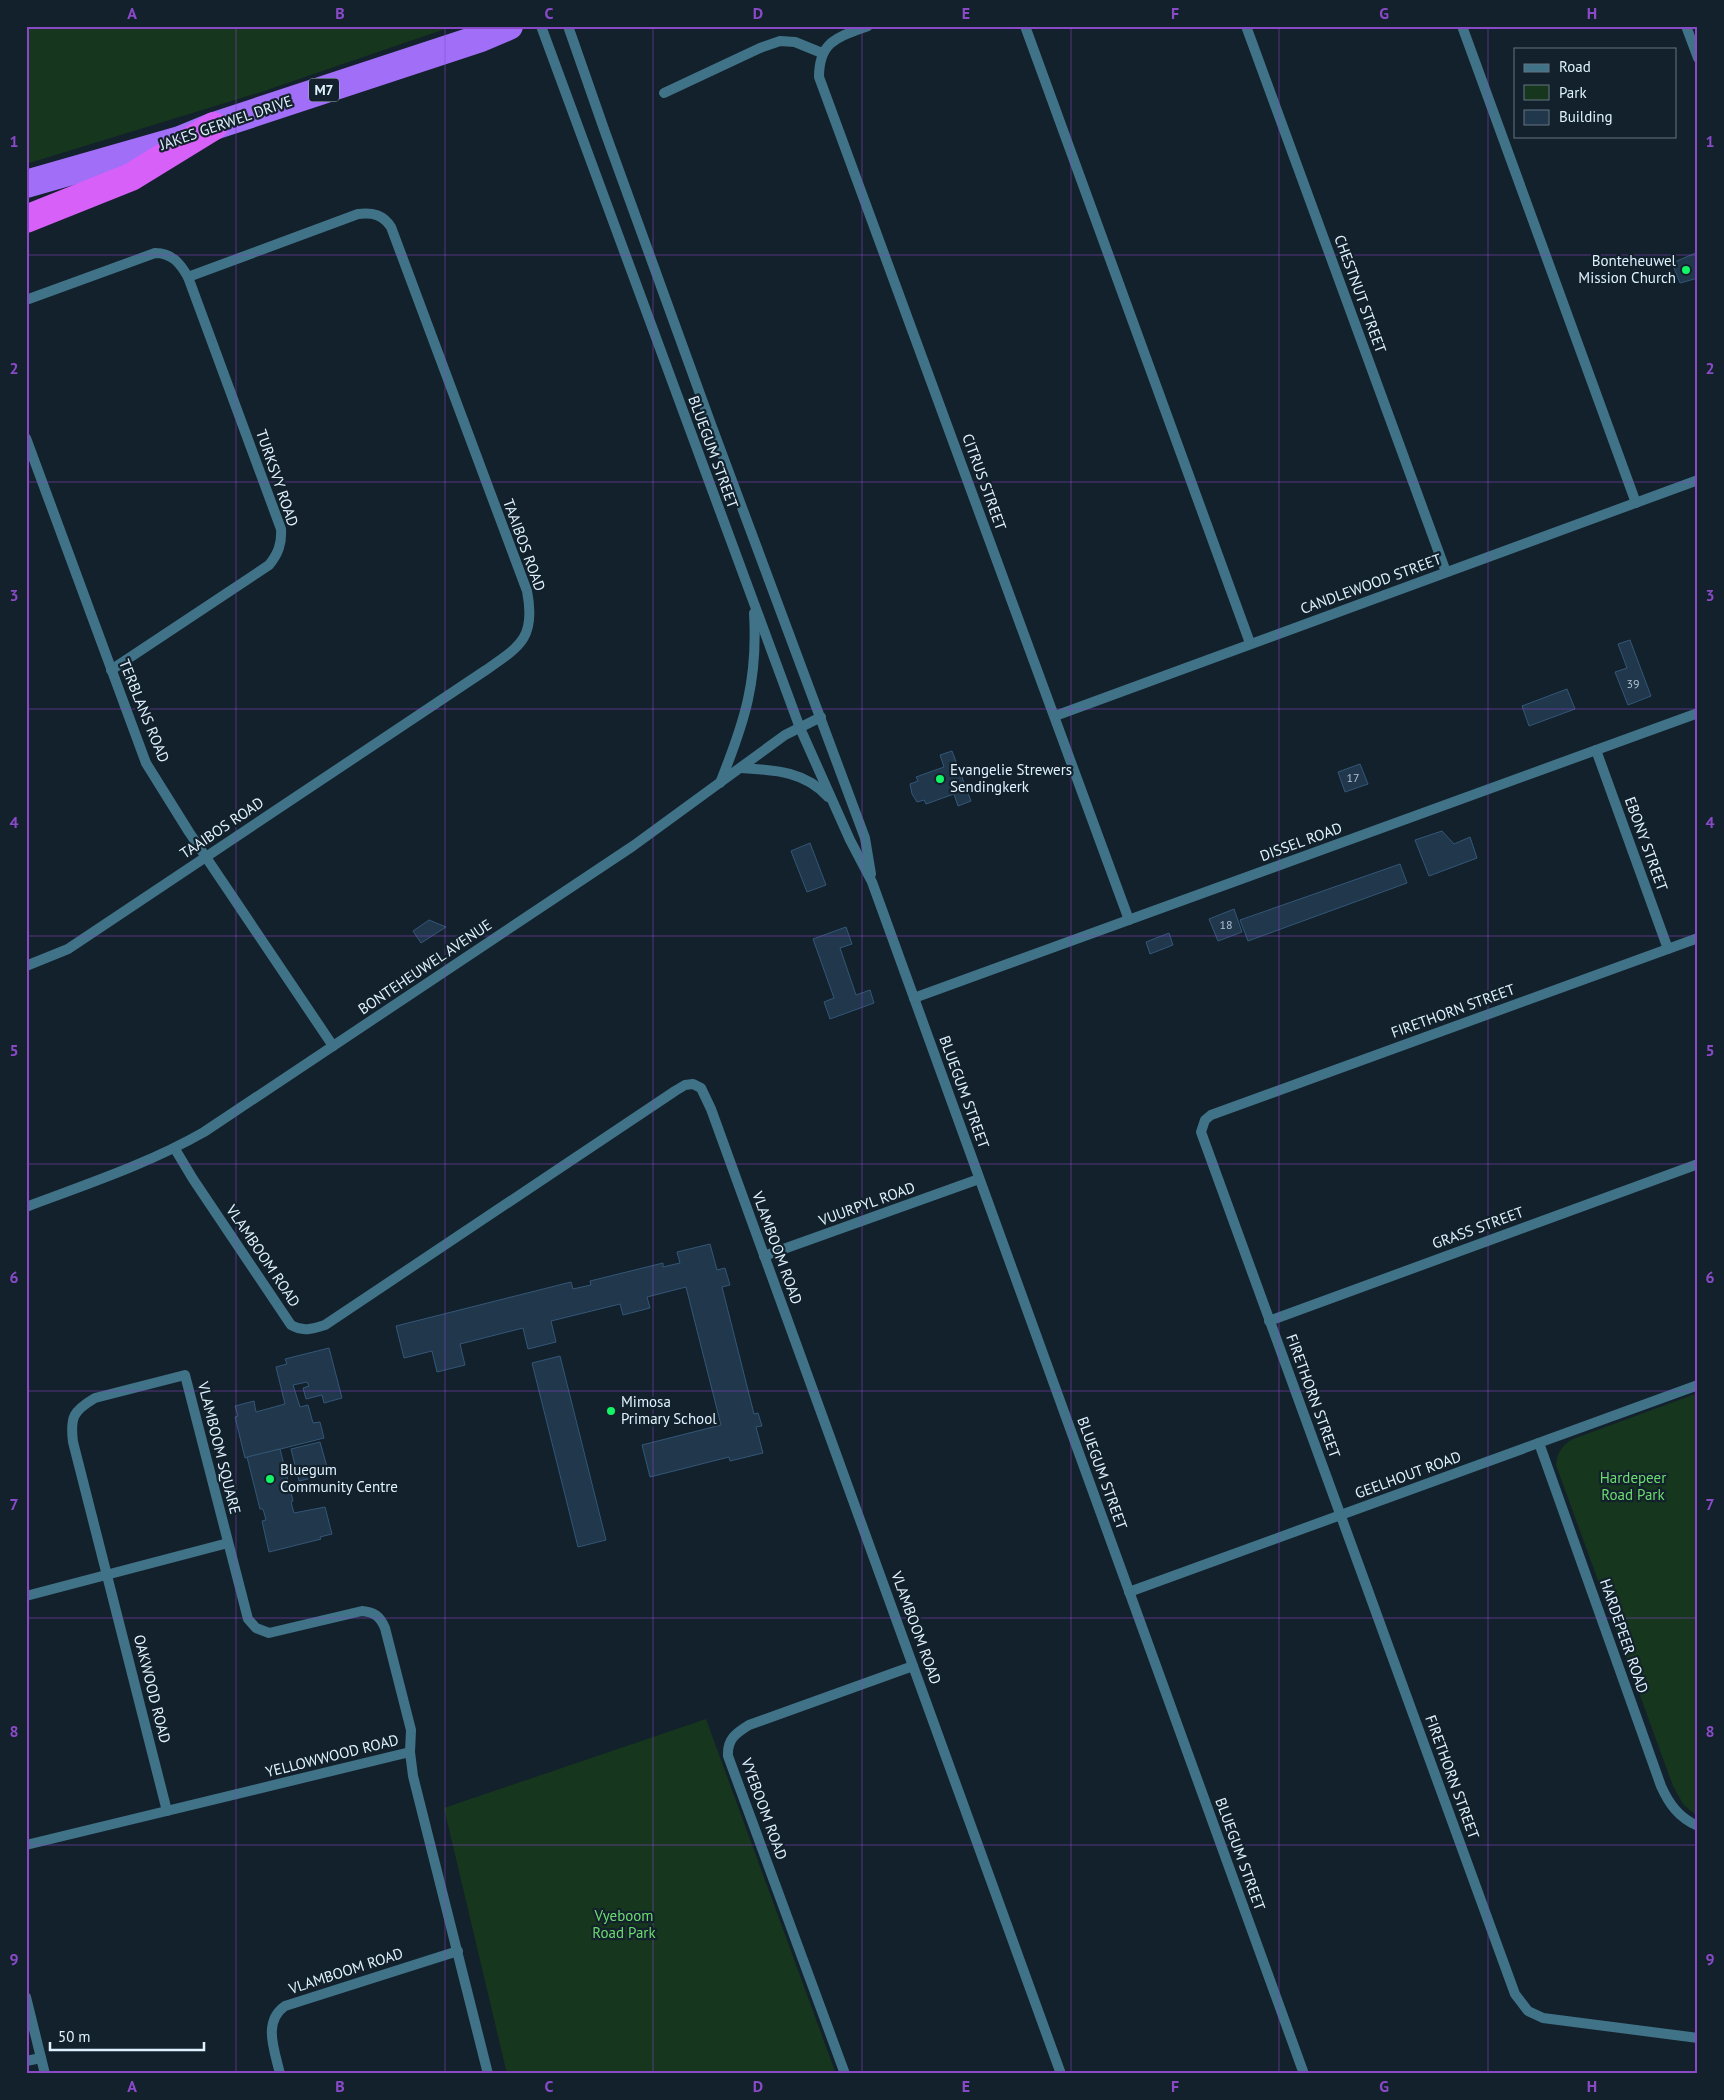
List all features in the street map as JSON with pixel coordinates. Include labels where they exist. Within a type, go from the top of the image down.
[{"type":"highway","name":"JAKES GERWEL DRIVE","points":[[26,184],[180,140],[214,126],[481,38],[509,26]]},
{"type":"highway","points":[[26,219],[131,177],[214,126]]},
{"type":"street","name":"BLUEGUM STREET","points":[[541,26],[800,728],[834,806],[872,882],[1304,2074]]},
{"type":"street","name":"BLUEGUM STREET","points":[[568,26],[692,372],[865,838],[872,882]]},
{"type":"street","points":[[664,93],[760,48],[780,41],[795,42],[822,53],[840,36],[868,26]]},
{"type":"street","points":[[1025,26],[1250,643]]},
{"type":"street","name":"CHESTNUT STREET","points":[[1246,26],[1446,572]]},
{"type":"street","points":[[1462,26],[1636,503]]},
{"type":"street","points":[[1686,26],[1698,58]]},
{"type":"street","name":"CITRUS STREET","points":[[822,53],[819,77],[1129,920]]},
{"type":"street","name":"TAAIBOS ROAD","points":[[26,966],[68,949],[512,652],[521,643],[529,627],[531,610],[527,591],[395,236],[386,220],[370,213],[358,214],[188,277]]},
{"type":"street","name":"TURKSVY ROAD","points":[[26,300],[155,253],[164,253],[171,256],[188,277],[281,530],[282,540],[276,556],[269,565],[111,670]]},
{"type":"street","name":"TERBLANS ROAD","points":[[26,438],[146,763],[206,858],[334,1046]]},
{"type":"street","name":"CANDLEWOOD STREET","points":[[1054,716],[1698,480]]},
{"type":"street","points":[[719,784],[738,733],[753,680],[755,638],[753,602]]},
{"type":"street","name":"DISSEL ROAD","points":[[914,998],[1698,713]]},
{"type":"street","name":"BONTEHEUWEL AVENUE","points":[[26,1207],[141,1164],[204,1132],[633,846],[785,735],[821,717]]},
{"type":"street","name":"EBONY STREET","points":[[1596,750],[1668,949]]},
{"type":"street","points":[[741,768],[781,771],[797,775],[819,788],[834,806]]},
{"type":"street","name":"FIRETHORN STREET","points":[[1698,938],[1220,1111],[1211,1115],[1202,1126],[1202,1138],[1511,1985],[1520,2004],[1528,2011],[1543,2018],[1698,2038]]},
{"type":"street","name":"VLAMBOOM ROAD","points":[[175,1148],[291,1325],[298,1329],[308,1330],[325,1325],[675,1091],[685,1085],[693,1084],[701,1088],[711,1109],[1061,2074]]},
{"type":"street","name":"GRASS STREET","points":[[1269,1321],[1698,1164]]},
{"type":"street","name":"VUURPYL ROAD","points":[[764,1256],[979,1179]]},
{"type":"street","name":"VLAMBOOM SQUARE","points":[[107,1575],[73,1442],[71,1424],[75,1414],[82,1406],[95,1398],[185,1375],[228,1543]]},
{"type":"street","name":"GEELHOUT ROAD","points":[[1129,1592],[1698,1385]]},
{"type":"street","name":"HARDEPEER ROAD","points":[[1539,1443],[1661,1786],[1672,1808],[1698,1826]]},
{"type":"street","points":[[26,1596],[228,1543],[246,1614],[252,1624],[262,1632],[276,1632],[362,1611],[370,1612],[382,1621],[411,1730],[410,1752]]},
{"type":"street","name":"OAKWOOD ROAD","points":[[107,1575],[167,1811]]},
{"type":"street","name":"VYEBOOM ROAD","points":[[845,2074],[728,1756],[728,1746],[731,1738],[749,1724],[913,1666]]},
{"type":"street","name":"YELLOWWOOD ROAD","points":[[26,1845],[410,1752],[413,1776],[488,2074]]},
{"type":"street","name":"VLAMBOOM ROAD","points":[[280,2074],[271,2028],[274,2016],[284,2006],[458,1951]]},
{"type":"street","points":[[26,1997],[45,2074]]},
{"type":"street","points":[[26,2061],[42,2058]]},
{"type":"green space","points":[[26,26],[454,26],[261,92],[26,164]]},
{"type":"green space","name":"Hardepeer Road Park","points":[[1698,1393],[1698,1817],[1683,1804],[1673,1786],[1556,1465],[1561,1450],[1573,1439]]},
{"type":"green space","name":"Vyeboom Road Park","points":[[706,1719],[836,2074],[507,2074],[444,1808]]},
{"type":"building","name":"Bonteheuwel Mission Church","points":[[1698,252],[1698,278],[1680,283],[1672,263]]},
{"type":"building","points":[[1630,640],[1651,696],[1628,705],[1615,672],[1627,668],[1618,644]]},
{"type":"building","points":[[1567,689],[1575,709],[1529,726],[1522,706]]},
{"type":"building","name":"Evangelie Strewers Sendingkerk","points":[[952,751],[971,801],[958,806],[954,794],[926,804],[924,800],[917,802],[912,794],[910,784],[918,781],[916,777],[944,767],[940,755]]},
{"type":"building","points":[[1360,764],[1368,784],[1345,792],[1338,772]]},
{"type":"building","points":[[1442,831],[1454,844],[1470,837],[1477,858],[1429,876],[1415,840]]},
{"type":"building","points":[[810,843],[826,885],[807,892],[791,851]]},
{"type":"building","points":[[1400,864],[1407,883],[1248,941],[1240,920]]},
{"type":"building","points":[[1234,909],[1242,932],[1218,941],[1209,919]]},
{"type":"building","points":[[429,920],[446,927],[421,943],[413,931]]},
{"type":"building","points":[[846,927],[852,944],[840,948],[856,995],[870,990],[874,1003],[830,1019],[824,1002],[834,998],[813,939]]},
{"type":"building","points":[[1169,933],[1173,945],[1150,954],[1146,942]]},
{"type":"building","points":[[710,1244],[717,1270],[725,1268],[730,1285],[722,1287],[754,1414],[758,1413],[762,1426],[756,1427],[763,1453],[730,1461],[729,1457],[650,1477],[642,1445],[721,1425],[686,1287],[647,1297],[650,1308],[623,1315],[620,1304],[551,1321],[556,1342],[528,1349],[523,1328],[460,1344],[465,1365],[437,1372],[432,1351],[404,1358],[396,1326],[571,1282],[573,1289],[591,1285],[590,1281],[663,1263],[663,1267],[680,1263],[677,1252]]},
{"type":"building","points":[[329,1348],[342,1398],[324,1403],[322,1395],[306,1399],[303,1388],[309,1386],[307,1382],[293,1385],[300,1407],[308,1405],[313,1423],[320,1422],[324,1438],[245,1458],[235,1417],[238,1416],[235,1406],[254,1401],[256,1412],[285,1404],[276,1367],[287,1364],[285,1359]]},
{"type":"building","points":[[560,1356],[606,1540],[578,1547],[532,1363]]},
{"type":"building","points":[[320,1442],[329,1474],[299,1481],[291,1449]]},
{"type":"building","name":"Bluegum Community Centre","points":[[280,1449],[293,1501],[291,1502],[294,1513],[325,1507],[332,1534],[320,1537],[321,1539],[269,1552],[262,1521],[266,1520],[263,1509],[260,1509],[247,1457]]},
{"type":"place","name":"Bonteheuwel Mission Church","points":[[1686,270]]},
{"type":"place","name":"Evangelie Strewers Sendingkerk","points":[[940,779]]},
{"type":"place","name":"Mimosa Primary School","points":[[611,1411]]},
{"type":"place","name":"Bluegum Community Centre","points":[[270,1479]]}]
